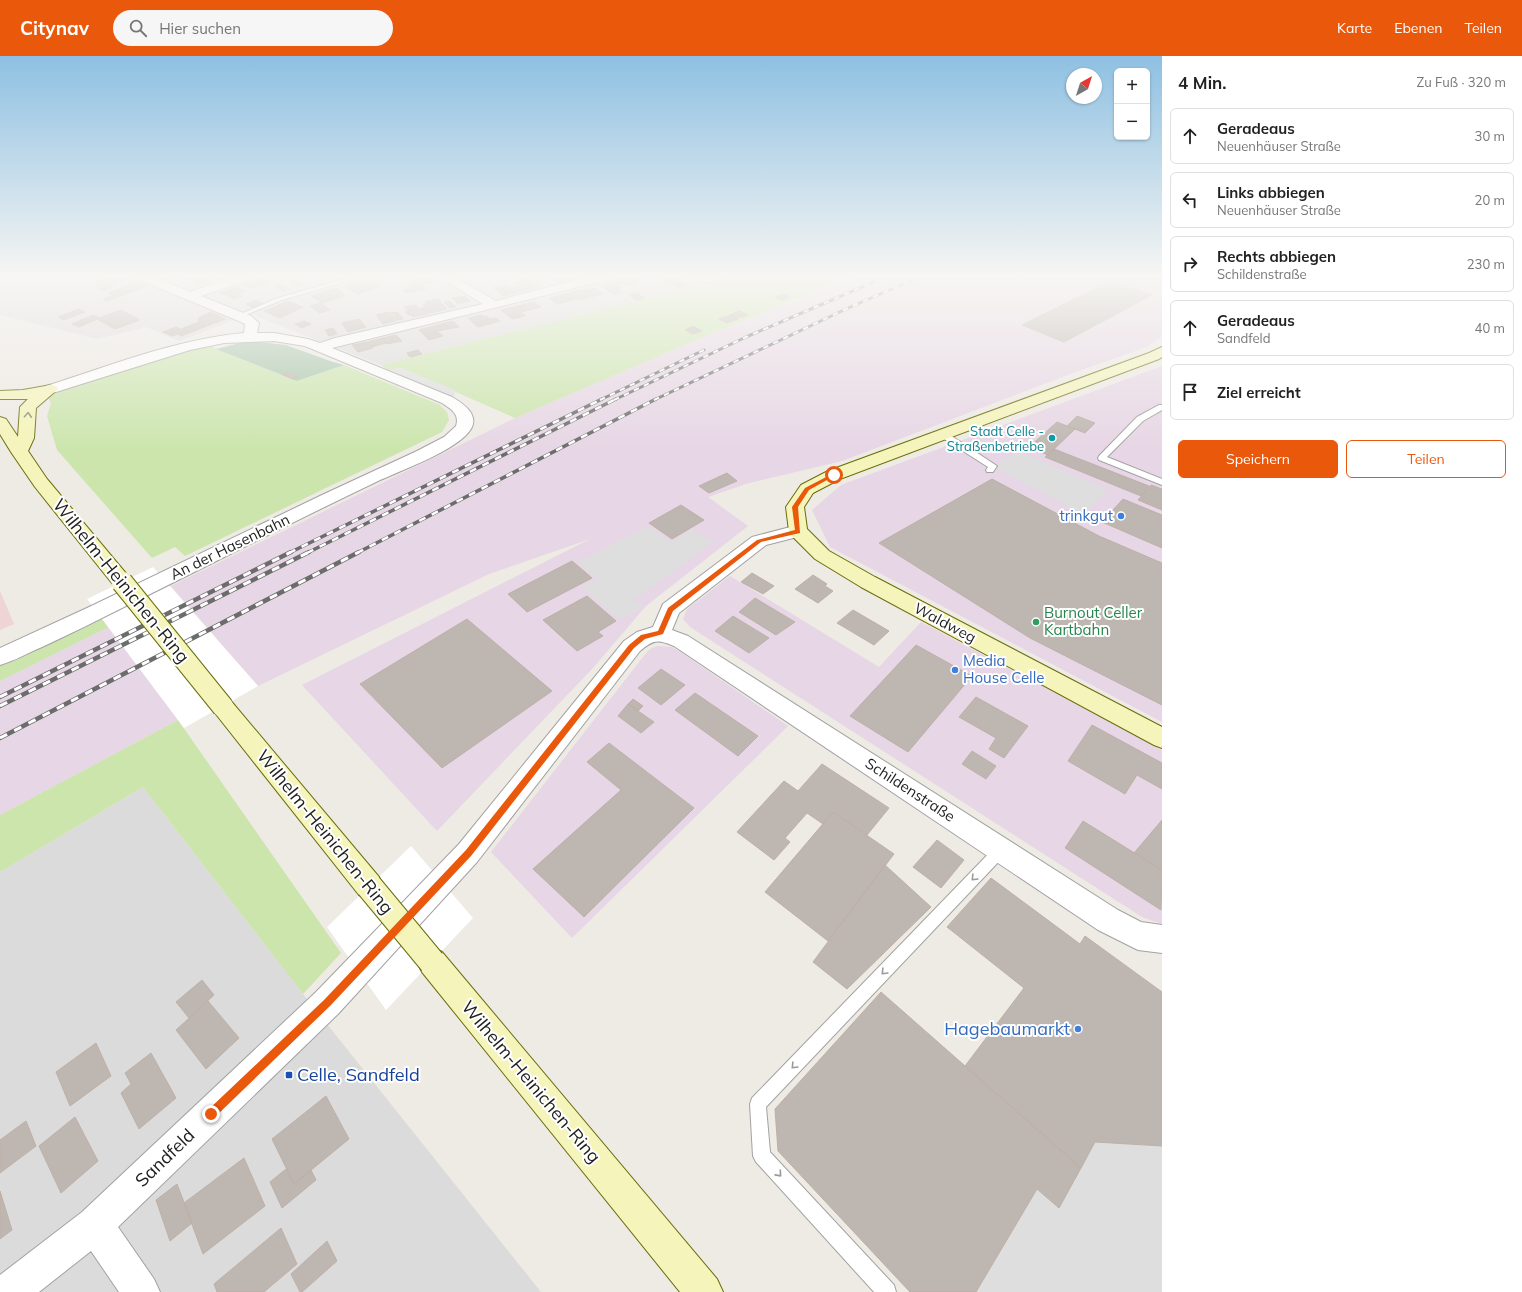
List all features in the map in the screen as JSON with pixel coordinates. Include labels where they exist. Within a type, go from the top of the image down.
[{"type":"main road","points":[[789,534],[795,507],[807,489],[834,475],[944,436],[1098,376],[1159,355]]},
{"type":"main road","points":[[0,395],[8,396],[27,394],[52,389]]},
{"type":"main road","points":[[20,452],[26,438],[28,407],[36,399],[52,389]]},
{"type":"main road","name":"Wilhelm-Heinichen-Ring","points":[[0,422],[41,483],[369,886],[704,1292]]},
{"type":"main road","name":"Waldweg","points":[[789,534],[868,582],[1162,738]]},
{"type":"street","points":[[52,389],[187,346],[224,339],[249,337],[289,339],[319,348],[335,342],[366,335]]},
{"type":"street","name":"An der Hasenbahn","points":[[0,657],[206,560],[332,497],[437,447],[459,434],[464,428],[466,416],[460,408],[447,400],[319,348]]},
{"type":"street","points":[[661,632],[670,609],[759,541],[789,534]]},
{"type":"street","name":"Schildenstraße","points":[[661,632],[681,641],[1108,920],[1138,936],[1162,940]]},
{"type":"street","name":"Sandfeld","points":[[9,1292],[96,1225],[306,1024],[468,853],[632,646],[643,637],[661,632]]},
{"type":"street","points":[[96,1225],[141,1292]]},
{"type":"lane","points":[[1162,407],[1140,419],[1102,458],[1162,482]]},
{"type":"lane","points":[[944,436],[993,466],[990,470]]},
{"type":"lane","points":[[887,1292],[762,1156],[758,1104],[1001,850]]},
{"type":"shaded area","points":[[80,335],[115,335],[97,339]]},
{"type":"shaded area","points":[[164,335],[196,335],[179,341]]},
{"type":"shaded area","points":[[303,335],[502,335],[381,365]]},
{"type":"shaded area","points":[[710,335],[1162,335],[1162,337],[1144,348],[1073,373],[842,461],[749,483],[708,497],[748,526],[646,606],[593,668],[437,831],[302,685],[590,539],[489,574],[258,686],[171,586],[515,418]]},
{"type":"shaded area","points":[[1162,366],[1162,722],[830,547],[812,510],[841,485]]},
{"type":"shaded area","points":[[401,368],[455,390],[454,397],[388,370]]},
{"type":"shaded area","points":[[1020,452],[1108,490],[1084,515],[993,466]]},
{"type":"shaded area","points":[[648,526],[671,542],[692,529],[713,542],[634,600],[642,607],[620,620],[582,587],[597,579],[577,563]]},
{"type":"shaded area","points":[[730,576],[879,667],[921,622],[1162,750],[1162,924],[1142,917],[690,627],[683,619],[687,609]]},
{"type":"shaded area","points":[[0,591],[14,624],[0,630]]},
{"type":"shaded area","points":[[109,627],[178,720],[0,815],[0,681]]},
{"type":"shaded area","points":[[657,646],[672,647],[682,653],[788,726],[572,938],[491,852],[643,657],[650,649]]},
{"type":"shaded area","points":[[143,787],[303,994],[541,1292],[0,1292],[0,872]]},
{"type":"shaded area","points":[[1095,1142],[1162,1146],[1162,1292],[976,1292],[1037,1189],[1059,1208]]},
{"type":"green space","points":[[502,335],[710,335],[515,418],[401,368],[388,370],[381,365]]},
{"type":"green space","points":[[259,342],[286,345],[344,365],[297,381],[216,349],[240,343]]},
{"type":"green space","points":[[204,345],[210,345],[216,349],[297,381],[344,365],[440,405],[447,412],[449,420],[442,432],[185,556],[175,547],[152,558],[57,450],[47,416],[51,403],[48,397],[53,394]]},
{"type":"green space","points":[[102,619],[109,627],[0,681],[0,665]]},
{"type":"green space","points":[[178,720],[341,953],[303,994],[143,787],[0,872],[0,815]]},
{"type":"pier","points":[[153,567],[258,686],[184,728],[87,599]]},
{"type":"pier","points":[[411,846],[473,918],[386,1010],[327,927]]},
{"type":"building","points":[[396,335],[402,341],[387,344],[382,338]]},
{"type":"building","points":[[424,335],[441,335],[443,336],[429,340]]},
{"type":"building","points":[[1046,335],[1078,335],[1064,342]]},
{"type":"building","points":[[382,338],[386,343],[372,347],[368,342]]},
{"type":"building","points":[[367,342],[373,348],[358,352],[352,345]]},
{"type":"building","points":[[418,350],[422,354],[410,357],[407,353]]},
{"type":"building","points":[[288,372],[298,376],[293,379],[283,375]]},
{"type":"building","points":[[1077,416],[1095,423],[1085,433],[1067,426]]},
{"type":"building","name":"Stadt Celle - Straßenbetriebe","points":[[1057,422],[1075,429],[1048,455],[1029,447]]},
{"type":"building","points":[[1054,449],[1149,486],[1141,496],[1045,457]]},
{"type":"building","points":[[727,473],[737,481],[709,493],[699,486]]},
{"type":"building","points":[[992,479],[1099,536],[1162,563],[1162,705],[1030,638],[879,543]]},
{"type":"building","points":[[1151,485],[1162,489],[1162,510],[1138,500]]},
{"type":"building","points":[[1123,499],[1162,515],[1162,548],[1102,522]]},
{"type":"building","points":[[681,505],[704,520],[672,539],[649,523]]},
{"type":"building","points":[[572,561],[592,578],[527,612],[508,594]]},
{"type":"building","points":[[752,573],[774,586],[763,594],[741,582]]},
{"type":"building","points":[[813,575],[827,584],[825,586],[833,591],[818,603],[795,589]]},
{"type":"building","points":[[587,596],[616,621],[598,632],[603,636],[577,651],[543,620]]},
{"type":"building","points":[[755,598],[795,622],[776,635],[739,612]]},
{"type":"building","points":[[853,610],[889,631],[874,645],[837,623]]},
{"type":"building","points":[[733,616],[769,638],[749,653],[715,631]]},
{"type":"building","points":[[467,619],[552,691],[442,768],[360,684]]},
{"type":"building","points":[[916,645],[972,676],[908,752],[850,716]]},
{"type":"building","points":[[661,669],[685,685],[661,705],[638,688]]},
{"type":"building","points":[[695,693],[758,736],[738,756],[675,710]]},
{"type":"building","points":[[976,697],[1028,726],[1004,758],[989,749],[996,738],[959,717]]},
{"type":"building","points":[[633,699],[643,706],[638,711],[628,704]]},
{"type":"building","points":[[628,704],[654,722],[641,733],[618,716]]},
{"type":"building","points":[[1092,725],[1162,763],[1162,789],[1137,775],[1125,794],[1068,761]]},
{"type":"building","points":[[609,743],[694,808],[584,917],[533,869],[621,790],[587,762]]},
{"type":"building","points":[[972,751],[996,766],[986,779],[962,764]]},
{"type":"building","points":[[822,764],[889,808],[867,835],[833,812],[823,824],[807,813],[785,838],[790,842],[774,860],[737,832],[784,781],[798,791]]},
{"type":"building","points":[[833,812],[894,854],[828,941],[765,892]]},
{"type":"building","points":[[1162,820],[1162,870],[1134,853]]},
{"type":"building","points":[[1083,821],[1162,870],[1161,910],[1065,848]]},
{"type":"building","points":[[937,840],[964,860],[941,888],[913,867]]},
{"type":"building","points":[[885,865],[931,907],[847,989],[813,962]]},
{"type":"building","name":"Hagebaumarkt","points":[[991,878],[1080,944],[1085,936],[1162,992],[1162,1146],[1095,1142],[1081,1168],[965,1066],[1024,988],[947,927]]},
{"type":"building","points":[[202,980],[214,995],[189,1018],[176,1002]]},
{"type":"building","points":[[881,992],[1081,1168],[1059,1208],[1037,1189],[976,1292],[910,1292],[778,1151],[775,1109]]},
{"type":"building","points":[[208,1001],[239,1038],[206,1069],[176,1030]]},
{"type":"building","points":[[96,1043],[111,1076],[70,1106],[56,1072]]},
{"type":"building","points":[[151,1053],[176,1098],[139,1129],[121,1093],[131,1084],[125,1073]]},
{"type":"building","points":[[326,1096],[349,1139],[294,1184],[272,1139]]},
{"type":"building","points":[[75,1117],[98,1161],[61,1193],[39,1146]]},
{"type":"building","points":[[26,1121],[36,1146],[0,1173],[0,1140]]},
{"type":"building","points":[[244,1158],[265,1206],[203,1254],[184,1203]]},
{"type":"building","points":[[286,1169],[294,1184],[311,1170],[316,1180],[282,1208],[270,1182]]},
{"type":"building","points":[[177,1184],[192,1223],[170,1241],[156,1200]]},
{"type":"building","points":[[0,1191],[12,1230],[0,1239]]},
{"type":"building","points":[[281,1228],[297,1264],[264,1292],[217,1292],[214,1284]]},
{"type":"building","points":[[327,1241],[337,1261],[302,1292],[300,1292],[291,1274]]},
{"type":"railway","points":[[614,400],[751,335]]},
{"type":"railway","points":[[655,400],[792,335]]},
{"type":"railway","points":[[600,400],[704,350]]},
{"type":"railway","points":[[289,553],[602,399]]},
{"type":"railway","points":[[307,553],[616,399]]},
{"type":"railway","points":[[357,553],[655,400]]},
{"type":"railway","points":[[0,697],[291,552]]},
{"type":"railway","points":[[0,706],[309,552]]},
{"type":"railway","points":[[0,738],[359,552]]},
{"type":"place","name":"Stadt Celle - Straßenbetriebe","points":[[1052,438]]},
{"type":"place","name":"trinkgut","points":[[1121,516]]},
{"type":"place","name":"Burnout Celler Kartbahn","points":[[1036,622]]},
{"type":"place","name":"Media House Celle","points":[[955,670]]},
{"type":"place","name":"Hagebaumarkt","points":[[1078,1029]]},
{"type":"place","name":"Celle, Sandfeld","points":[[289,1075]]},
{"type":"route","points":[[211,1114],[327,1003],[468,853],[632,646],[643,637],[661,632],[670,609],[759,541],[798,532],[795,507],[807,489],[834,475]]}]
